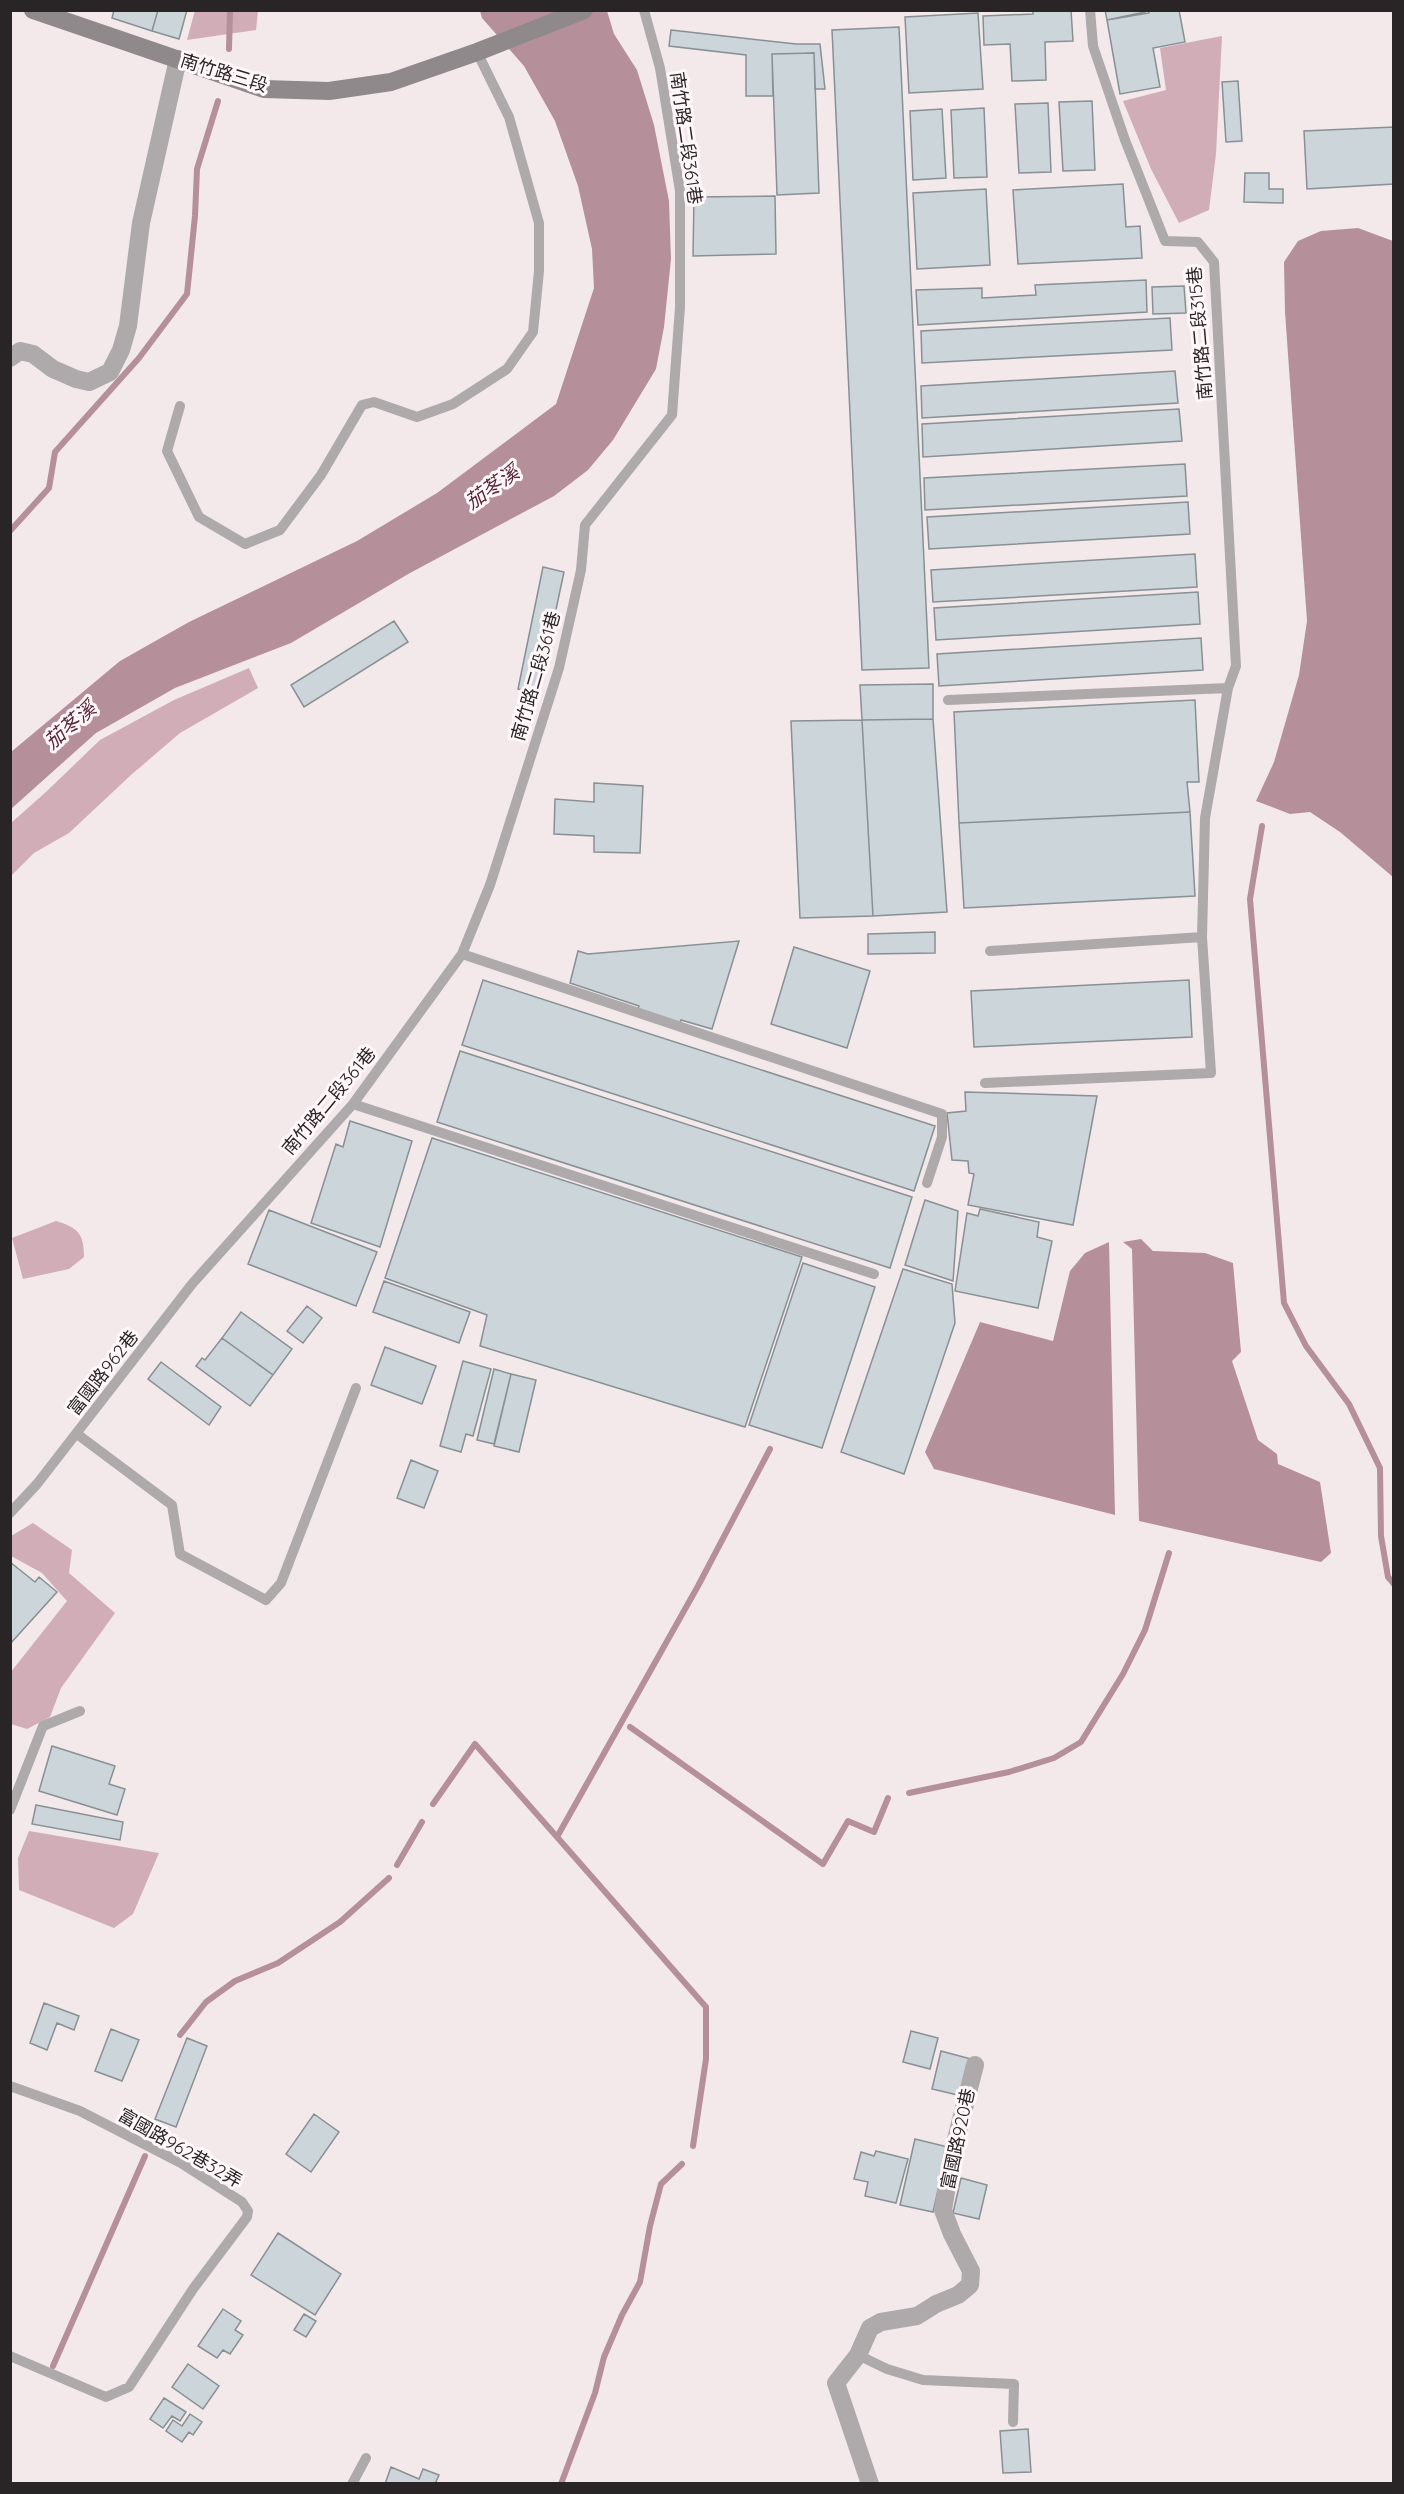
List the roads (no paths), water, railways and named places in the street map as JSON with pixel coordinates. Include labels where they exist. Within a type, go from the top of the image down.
[{"type":"street","name":"南竹路三段","points":[[33,10],[264,89],[329,92],[391,82],[584,10]]},
{"type":"street","points":[[10,358],[20,351],[33,354],[53,369],[76,380],[89,382],[110,372],[121,350],[128,326],[141,223],[178,59]]},
{"type":"street","name":"富國路920巷","points":[[870,2484],[836,2383],[858,2355],[870,2328],[880,2322],[917,2316],[936,2304],[958,2295],[970,2285],[971,2271],[952,2234],[943,2210],[952,2155],[975,2065]]},
{"type":"lane","name":"南竹路二段361巷","points":[[220,1252],[353,1104],[462,954],[490,885],[559,668],[580,570],[585,525],[672,415],[680,307],[680,191],[660,68],[644,10]]},
{"type":"lane","name":"南竹路二段315巷","points":[[1090,10],[1093,46],[1125,140],[1165,241],[1198,242],[1214,262],[1236,666],[1228,688]]},
{"type":"lane","points":[[180,406],[167,451],[199,517],[245,544],[280,530],[321,475],[362,405],[374,402],[417,417],[453,404],[507,369],[533,332],[539,271],[539,223],[508,117],[482,49]]},
{"type":"lane","points":[[948,700],[1228,688],[1205,818],[1202,937],[1211,1073],[985,1083]]},
{"type":"lane","points":[[990,951],[1202,937]]},
{"type":"lane","points":[[462,954],[942,1114],[942,1137],[927,1183]]},
{"type":"lane","points":[[353,1104],[874,1274]]},
{"type":"lane","name":"富國路962巷","points":[[10,1513],[37,1484],[192,1284],[220,1252]]},
{"type":"lane","points":[[76,1434],[172,1505],[180,1554],[266,1600],[281,1583],[356,1388]]},
{"type":"lane","points":[[10,1810],[43,1726],[80,1711]]},
{"type":"lane","name":"富國路962巷32弄","points":[[10,2086],[80,2111],[181,2163],[242,2202],[248,2211],[247,2217],[193,2289],[129,2387],[106,2397],[10,2356]]},
{"type":"lane","points":[[858,2355],[887,2369],[923,2380],[1014,2384],[1013,2422]]},
{"type":"lane","points":[[352,2484],[366,2458]]},
{"type":"water","name":"茄苳溪","points":[[480,11],[607,11],[614,34],[637,70],[654,125],[669,201],[671,259],[664,327],[656,369],[613,440],[588,470],[554,496],[410,573],[291,643],[175,688],[96,733],[11,809],[11,752],[120,661],[189,622],[357,541],[437,493],[556,404],[594,288],[592,249],[578,186],[555,121],[524,66],[482,18]]},
{"type":"water","points":[[1358,228],[1393,241],[1393,877],[1340,832],[1310,812],[1290,814],[1256,801],[1274,762],[1299,675],[1307,621],[1285,312],[1284,262],[1298,241],[1321,231]]},
{"type":"water","points":[[1141,1239],[1153,1251],[1205,1253],[1233,1263],[1241,1352],[1232,1361],[1258,1440],[1277,1454],[1278,1464],[1320,1482],[1331,1553],[1321,1562],[1139,1521],[1132,1249],[1123,1242]]},
{"type":"water","points":[[1109,1242],[1115,1515],[934,1469],[925,1452],[980,1322],[1053,1341],[1070,1271],[1085,1253]]},
{"type":"waterway","points":[[229,49],[230,10]]},
{"type":"waterway","points":[[10,531],[49,488],[55,452],[139,358],[187,294],[197,169],[218,101]]},
{"type":"waterway","points":[[1262,826],[1250,899],[1284,1303],[1306,1346],[1349,1404],[1380,1468],[1381,1536],[1388,1577],[1394,1584]]},
{"type":"waterway","points":[[693,2146],[706,2059],[706,2007],[557,1837],[698,1586],[770,1449]]},
{"type":"waterway","points":[[909,1793],[1009,1772],[1054,1758],[1081,1742],[1123,1674],[1145,1630],[1169,1553]]},
{"type":"waterway","points":[[630,1727],[823,1864],[848,1821],[874,1832],[888,1798]]},
{"type":"waterway","points":[[433,1804],[475,1744],[557,1837]]},
{"type":"waterway","points":[[397,1865],[422,1822]]},
{"type":"waterway","points":[[180,2035],[206,2002],[235,1981],[278,1963],[340,1922],[389,1878]]},
{"type":"waterway","points":[[53,2366],[145,2156]]},
{"type":"waterway","points":[[561,2484],[595,2393],[604,2357],[622,2315],[640,2282],[650,2226],[661,2184],[682,2164]]}]
